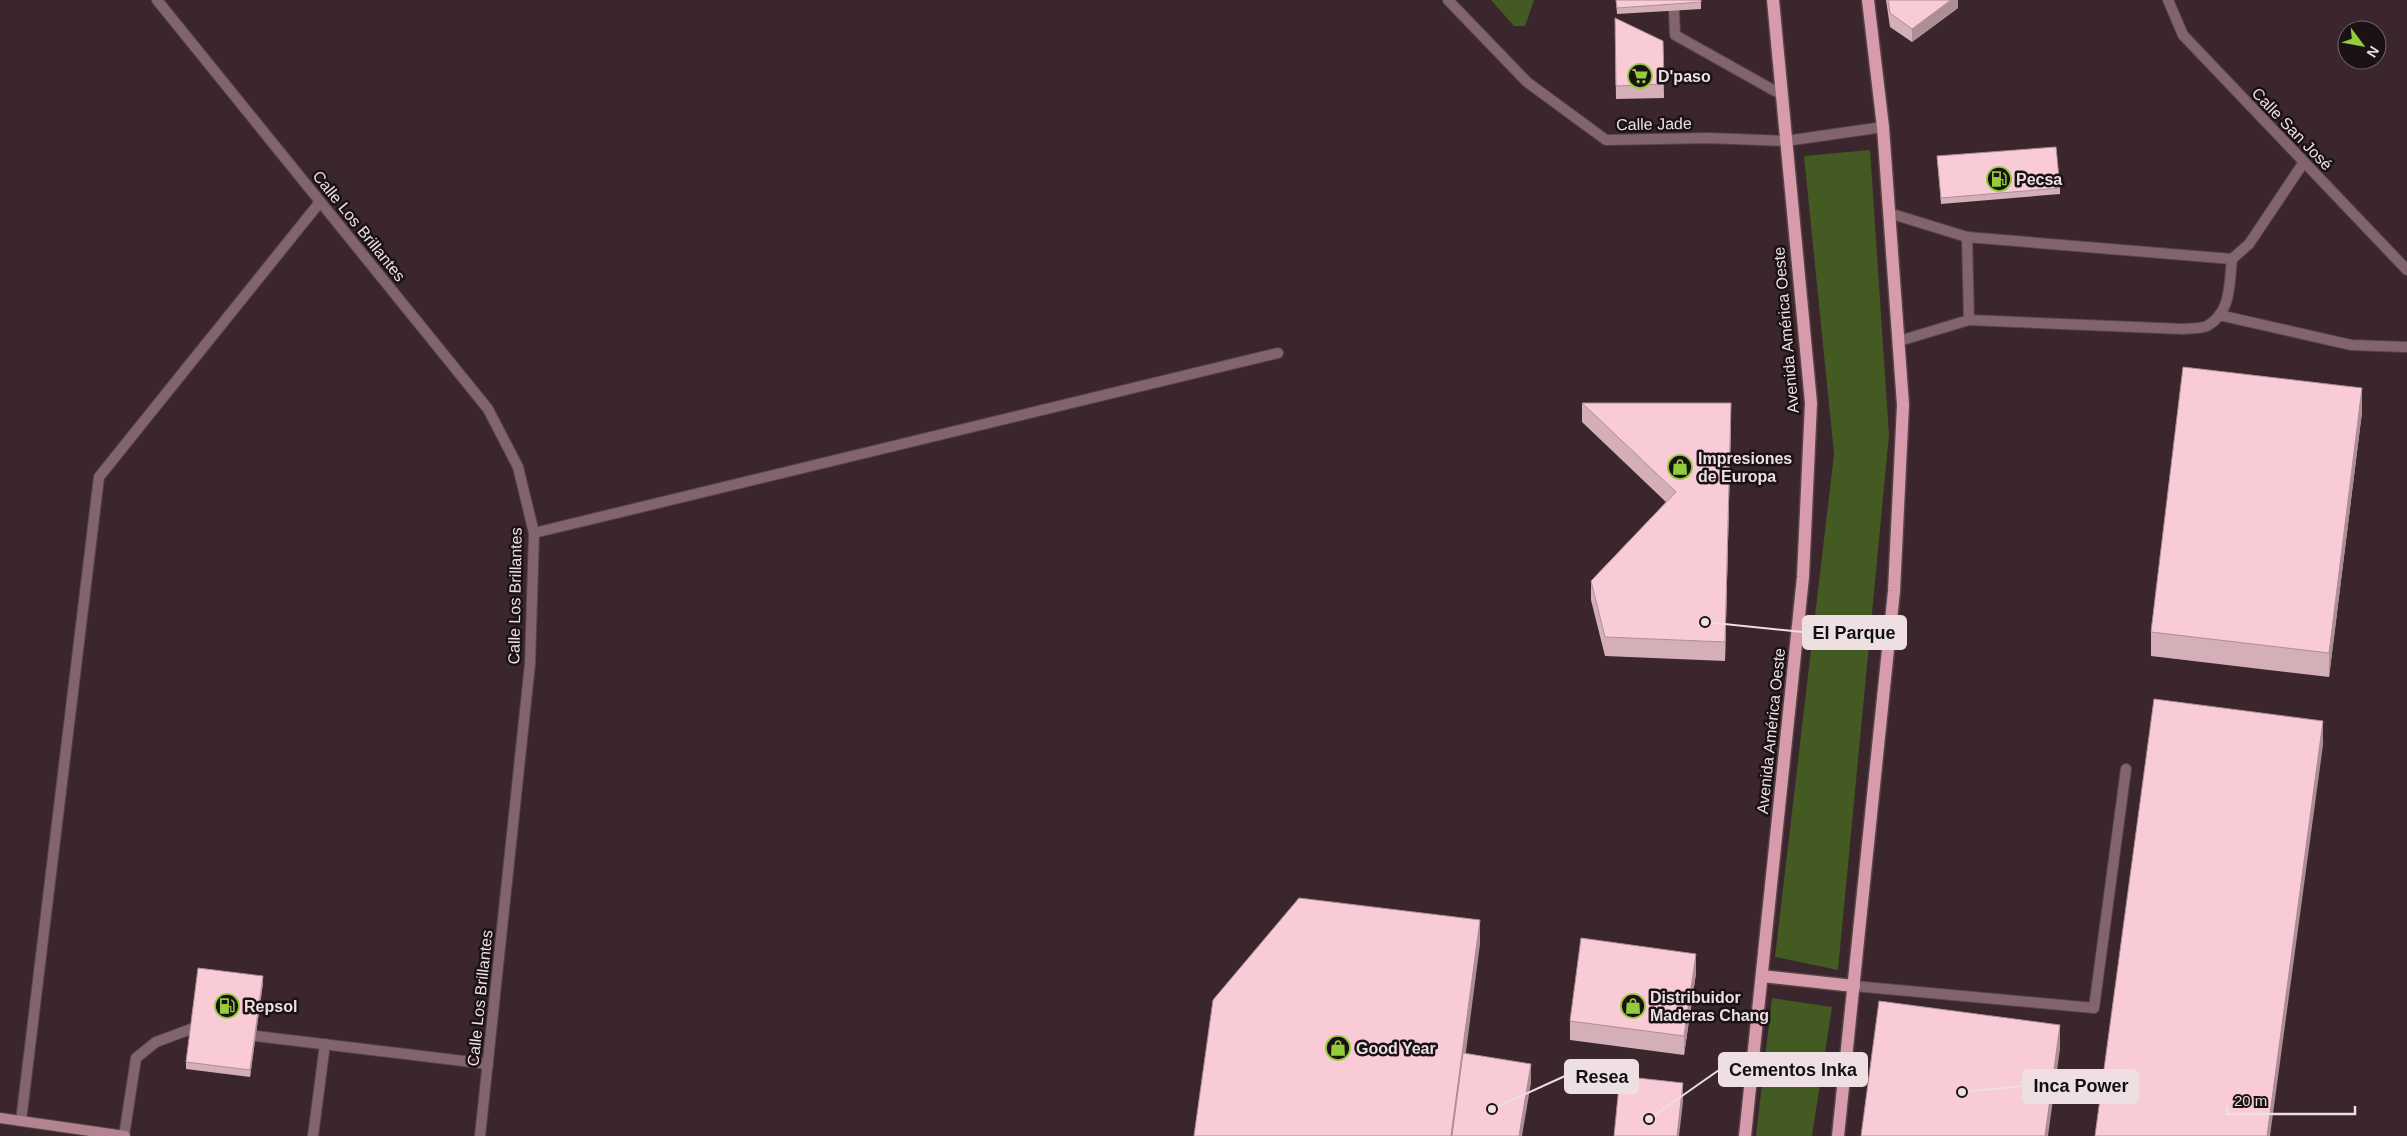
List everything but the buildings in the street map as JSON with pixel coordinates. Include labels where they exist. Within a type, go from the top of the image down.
[{"type":"main road","name":"Avenida América Oeste","points":[[1745,1136],[1804,577],[1811,403],[1773,0]]},
{"type":"main road","points":[[1838,1136],[1894,591],[1903,405],[1883,128],[1868,0]]},
{"type":"main road","points":[[1762,976],[1854,986]]},
{"type":"street","name":"Calle Los Brillantes","points":[[157,0],[488,409],[518,467],[534,533],[530,664],[480,1136]]},
{"type":"street","name":"Calle Jade","points":[[1448,0],[1527,82],[1606,140],[1708,138],[1786,142],[1883,128]]},
{"type":"street","name":"Calle San José","points":[[2168,0],[2183,35],[2407,270]]},
{"type":"street","points":[[1674,11],[1675,35],[1782,95]]},
{"type":"street","points":[[1899,341],[1969,320],[2183,330],[2206,326],[2219,315],[2228,302],[2232,259],[2249,244],[2304,162]]},
{"type":"street","points":[[21,1121],[99,477],[320,202]]},
{"type":"street","points":[[1889,213],[1967,237],[2232,259]]},
{"type":"street","points":[[1967,237],[1969,320]]},
{"type":"street","points":[[2219,315],[2351,345],[2407,347]]},
{"type":"street","points":[[534,533],[1278,353]]},
{"type":"street","points":[[1854,986],[2094,1008],[2126,769]]},
{"type":"street","points":[[0,1118],[124,1136],[136,1058],[156,1042],[191,1029]]},
{"type":"street","points":[[256,1036],[488,1064]]},
{"type":"street","points":[[313,1136],[326,1044]]},
{"type":"green space","points":[[1491,0],[1534,0],[1525,26],[1514,26]]},
{"type":"green space","points":[[1870,150],[1889,435],[1838,970],[1775,957],[1834,454],[1804,156]]},
{"type":"green space","points":[[1772,998],[1832,1007],[1812,1136],[1756,1136]]},
{"type":"place","name":"D'paso","points":[[1640,76]]},
{"type":"place","name":"Pecsa","points":[[1999,179]]},
{"type":"place","name":"Impresiones de Europa","points":[[1680,467]]},
{"type":"place","name":"El Parque","points":[[1705,622]]},
{"type":"place","name":"Repsol","points":[[227,1006]]},
{"type":"place","name":"Distribuidor Maderas Chang","points":[[1633,1006]]},
{"type":"place","name":"Good Year","points":[[1338,1048]]},
{"type":"place","name":"Inca Power","points":[[1962,1092]]},
{"type":"place","name":"Resea","points":[[1492,1109]]},
{"type":"place","name":"Cementos Inka","points":[[1649,1119]]}]
